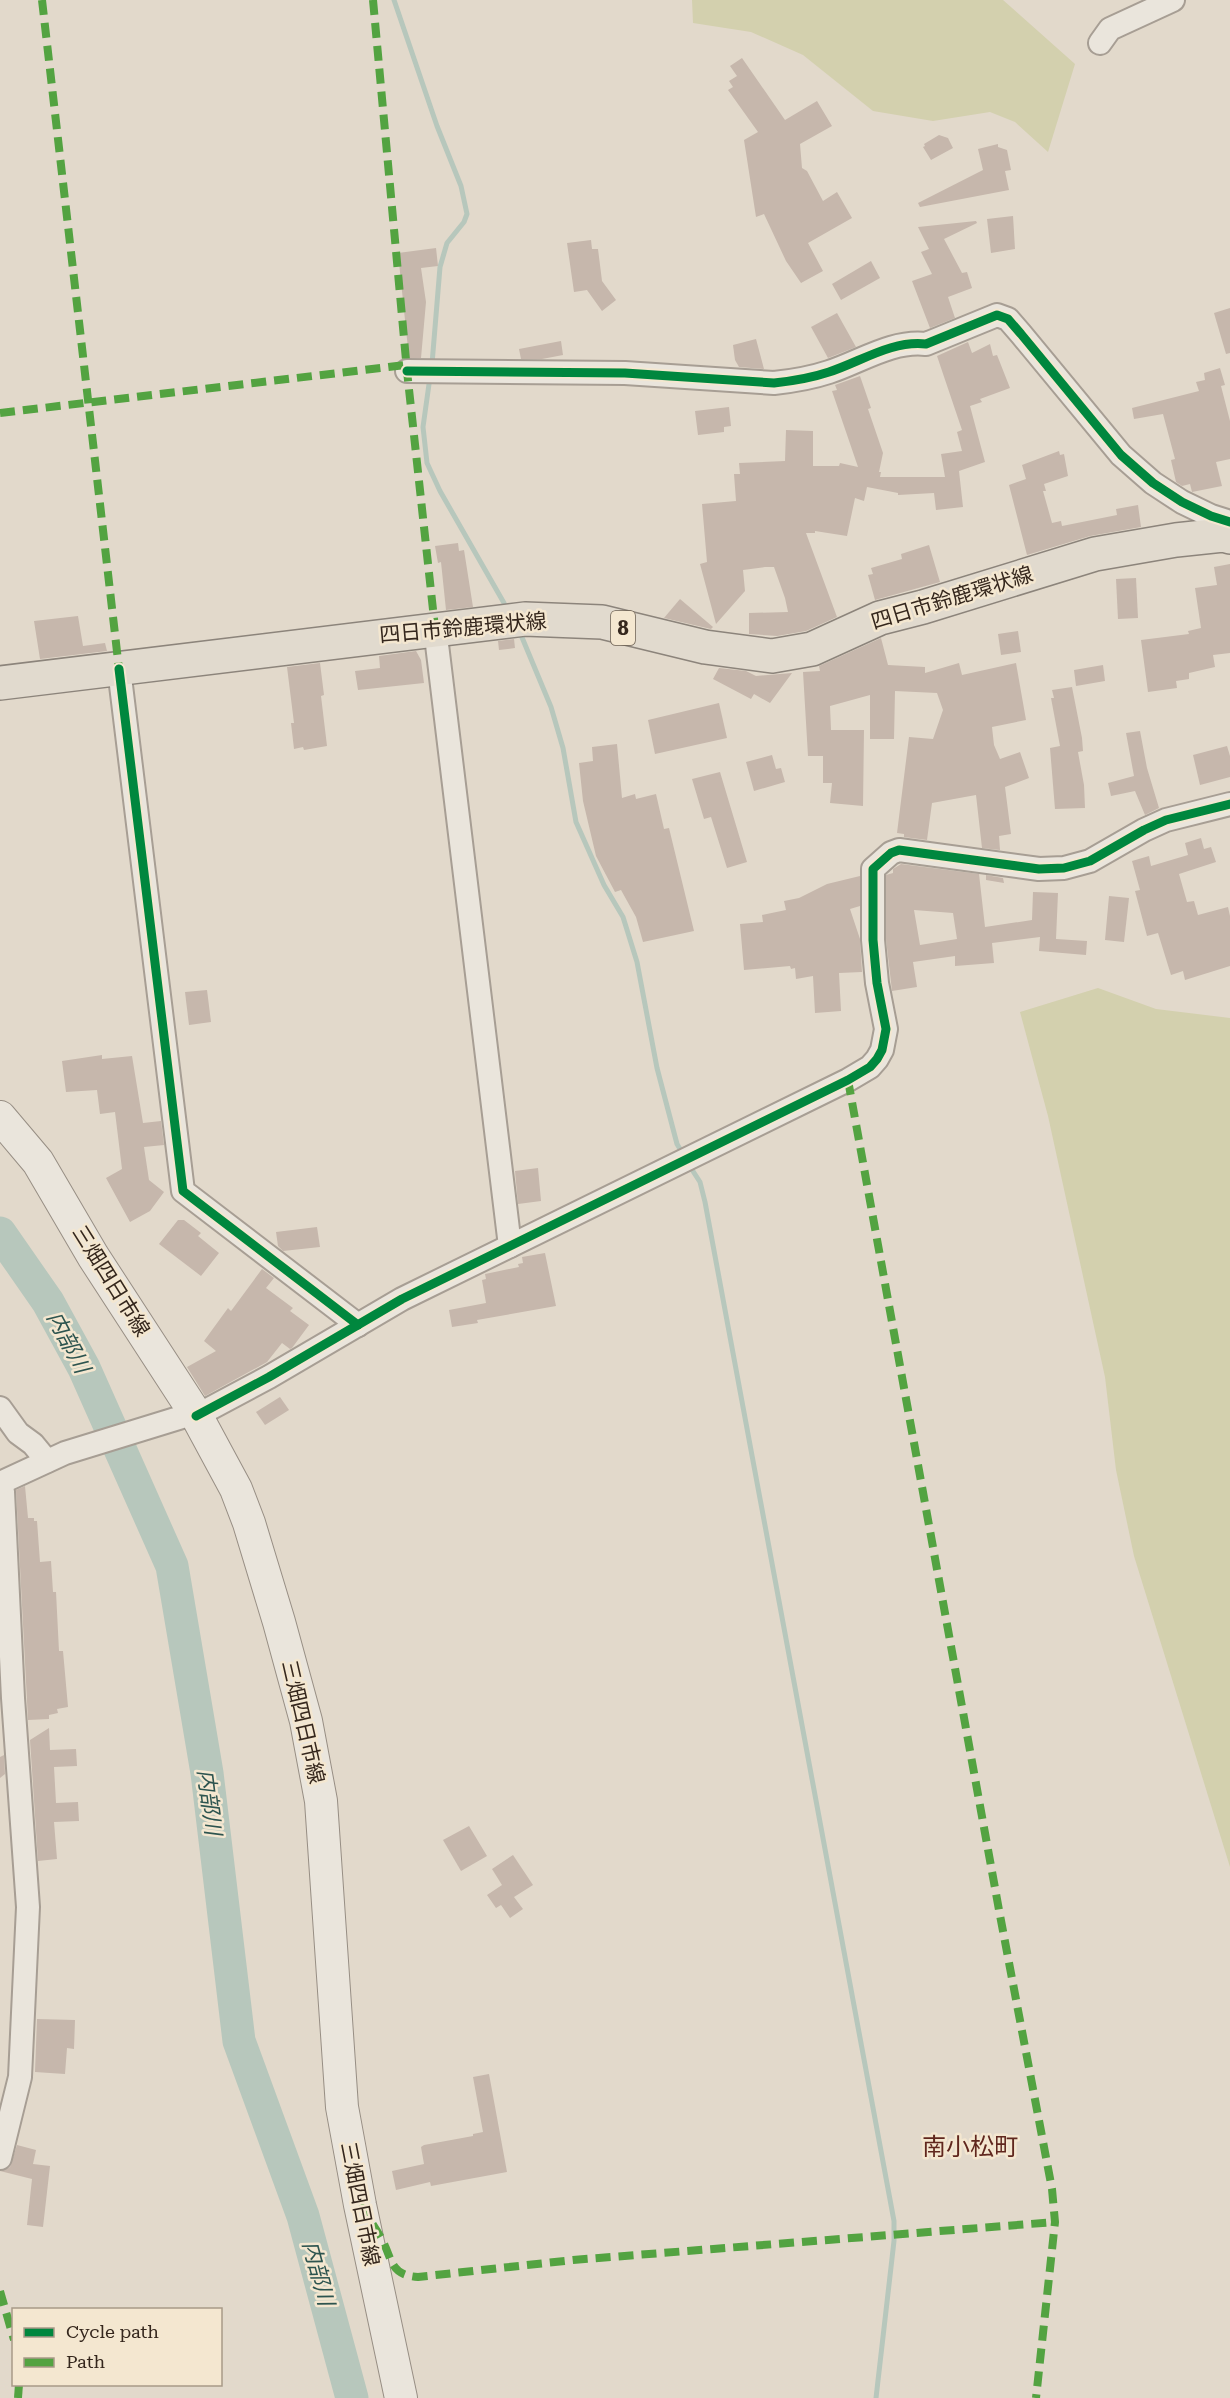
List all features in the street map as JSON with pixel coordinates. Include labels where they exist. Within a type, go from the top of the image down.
[{"type":"main road","name":"四日市鈴鹿環状線","points":[[0,683],[435,628],[525,619],[602,622],[705,647],[772,656],[812,649],[880,618],[1095,554],[1176,540],[1230,537]]},
{"type":"main road","name":"三畑四日市線","points":[[0,1117],[38,1162],[93,1256],[196,1414],[222,1460],[249,1523],[279,1622],[314,1757],[321,1801],[344,2118],[401,2398]]},
{"type":"street","points":[[1100,43],[1110,30],[1173,0]]},
{"type":"street","points":[[423,370],[625,373],[786,382],[830,372],[877,352],[914,342],[926,344],[997,315],[1008,319],[1121,455],[1153,483],[1182,502],[1230,522]]},
{"type":"street","points":[[435,628],[510,1246]]},
{"type":"street","points":[[119,669],[183,1191],[358,1325]]},
{"type":"street","points":[[0,2158],[20,2078],[28,1907],[13,1698],[3,1492],[0,1483],[56,1457],[196,1414],[402,1299],[848,1080],[870,1066],[882,1050],[886,1029],[876,982],[873,940],[873,869],[891,852],[899,850],[1039,868],[1064,868],[1090,861],[1166,820],[1230,804]]},
{"type":"street","points":[[0,1408],[18,1433],[56,1457]]},
{"type":"shaded area","points":[[692,0],[1003,0],[1075,64],[1048,152],[1015,122],[990,112],[933,121],[873,111],[803,55],[751,32],[693,23]]},
{"type":"shaded area","points":[[1098,988],[1156,1009],[1230,1018],[1230,1867],[1134,1556],[1116,1470],[1105,1377],[1048,1116],[1020,1012]]},
{"type":"building","points":[[742,58],[785,120],[817,101],[832,126],[800,144],[802,168],[807,171],[823,201],[837,192],[852,218],[808,243],[823,271],[801,283],[786,261],[764,214],[756,217],[744,140],[758,132],[728,90],[733,87],[729,81],[737,76],[730,66]]},
{"type":"building","points":[[939,135],[948,138],[953,148],[931,160],[923,147]]},
{"type":"building","points":[[998,144],[998,147],[1007,150],[1011,170],[1005,171],[1009,190],[920,207],[918,203],[983,170],[978,149]]},
{"type":"building","points":[[1013,216],[1015,249],[991,253],[987,219]]},
{"type":"building","points":[[976,221],[977,223],[944,239],[962,273],[967,272],[972,288],[948,297],[955,318],[930,328],[912,281],[932,274],[921,252],[929,249],[918,227]]},
{"type":"building","points":[[591,240],[592,249],[598,249],[602,281],[616,300],[602,311],[587,290],[574,292],[567,243]]},
{"type":"building","points":[[436,248],[438,266],[421,268],[426,302],[421,358],[409,358],[398,253]]},
{"type":"building","points":[[871,261],[880,278],[841,300],[832,284]]},
{"type":"building","points":[[1230,308],[1230,353],[1226,354],[1214,313]]},
{"type":"building","points":[[837,313],[856,347],[828,358],[811,327]]},
{"type":"building","points":[[756,339],[764,369],[739,367],[735,360],[733,345]]},
{"type":"building","points":[[561,341],[563,355],[542,359],[521,359],[519,349]]},
{"type":"building","points":[[968,342],[972,353],[990,344],[993,356],[997,355],[1010,388],[980,399],[982,402],[970,406],[985,462],[959,471],[963,507],[936,510],[934,493],[898,495],[898,493],[867,487],[864,501],[855,498],[847,536],[815,531],[815,533],[806,533],[837,617],[806,631],[777,636],[749,634],[749,613],[788,612],[774,567],[765,567],[743,570],[745,591],[716,624],[700,564],[707,562],[702,504],[736,501],[734,474],[740,474],[739,463],[785,461],[786,430],[813,431],[813,466],[839,466],[840,463],[858,467],[832,391],[837,390],[835,385],[860,376],[883,453],[880,477],[945,477],[941,454],[962,451],[957,432],[962,430],[937,356]]},
{"type":"building","points":[[1220,368],[1225,385],[1221,386],[1230,421],[1230,459],[1216,462],[1222,486],[1192,492],[1190,484],[1182,486],[1176,482],[1171,460],[1175,459],[1163,414],[1134,419],[1132,408],[1199,391],[1196,382],[1205,380],[1204,373]]},
{"type":"building","points":[[729,407],[731,426],[724,427],[724,432],[698,435],[695,411]]},
{"type":"building","points":[[1059,451],[1060,455],[1064,454],[1068,476],[1044,484],[1046,491],[1043,491],[1052,523],[1061,521],[1062,526],[1117,515],[1116,509],[1138,505],[1141,527],[1090,536],[1027,555],[1009,485],[1026,479],[1022,465]]},
{"type":"building","points":[[458,543],[459,551],[464,550],[473,607],[446,610],[441,562],[438,563],[435,546]]},
{"type":"building","points":[[929,545],[940,582],[875,600],[868,575],[873,574],[871,568],[902,559],[901,554]]},
{"type":"building","points":[[1230,564],[1230,653],[1213,655],[1215,667],[1189,673],[1189,679],[1176,681],[1177,688],[1148,692],[1141,640],[1189,634],[1188,631],[1201,628],[1195,588],[1217,585],[1214,567]]},
{"type":"building","points":[[1136,578],[1138,618],[1118,619],[1116,579]]},
{"type":"building","points":[[680,599],[713,627],[711,629],[664,618]]},
{"type":"building","points":[[78,616],[83,646],[105,643],[107,651],[40,659],[34,621]]},
{"type":"building","points":[[1018,631],[1021,652],[1001,655],[998,634]]},
{"type":"building","points":[[881,638],[888,665],[925,667],[925,673],[959,663],[962,675],[1016,663],[1026,720],[992,727],[994,745],[1000,759],[1020,752],[1029,778],[1005,787],[1011,834],[999,836],[1000,850],[982,848],[976,795],[932,803],[927,840],[904,837],[904,834],[897,833],[909,737],[933,739],[943,710],[937,693],[895,691],[894,739],[870,739],[870,695],[830,706],[831,730],[864,730],[863,806],[830,803],[832,783],[823,783],[823,756],[808,756],[803,672],[820,671],[819,666]]},
{"type":"building","points":[[514,639],[515,648],[499,650],[498,641]]},
{"type":"building","points":[[416,651],[421,660],[424,683],[358,690],[355,671],[380,668],[379,656]]},
{"type":"building","points":[[320,663],[327,746],[304,750],[303,747],[294,749],[291,723],[294,723],[287,667]]},
{"type":"building","points":[[1103,665],[1105,681],[1076,686],[1074,670]]},
{"type":"building","points":[[719,668],[746,671],[756,676],[792,673],[770,703],[754,694],[751,699],[713,679]]},
{"type":"building","points":[[1072,687],[1082,738],[1083,751],[1078,752],[1084,785],[1085,808],[1055,809],[1050,748],[1060,746],[1051,698],[1054,698],[1052,690]]},
{"type":"building","points":[[719,703],[727,738],[655,754],[648,720]]},
{"type":"building","points":[[1140,731],[1147,768],[1159,808],[1145,815],[1135,791],[1111,796],[1108,783],[1134,776],[1126,733]]},
{"type":"building","points":[[617,744],[622,798],[635,794],[636,799],[656,794],[664,829],[669,828],[694,931],[643,942],[636,917],[621,890],[615,892],[596,856],[583,801],[579,763],[593,761],[592,747]]},
{"type":"building","points":[[1227,746],[1230,756],[1230,777],[1200,785],[1193,755]]},
{"type":"building","points":[[772,755],[776,769],[781,768],[785,782],[754,791],[746,762]]},
{"type":"building","points":[[720,772],[747,862],[727,868],[711,817],[704,819],[692,779]]},
{"type":"building","points":[[1201,838],[1204,849],[1211,847],[1216,862],[1179,874],[1187,902],[1194,901],[1198,915],[1228,907],[1230,966],[1185,980],[1183,971],[1171,975],[1158,933],[1147,936],[1135,891],[1140,890],[1132,861],[1149,856],[1151,866],[1188,855],[1185,843]]},
{"type":"building","points":[[901,864],[979,874],[985,927],[1032,920],[1033,892],[1058,893],[1056,939],[1087,941],[1086,955],[1039,951],[1040,937],[992,943],[994,963],[955,966],[955,956],[913,962],[917,987],[892,991],[886,939],[886,875],[893,873],[893,869]],"holes":[[[914,910],[953,913],[957,939],[920,945]]]},
{"type":"building","points":[[986,875],[1003,878],[1004,883],[986,880]]},
{"type":"building","points":[[860,876],[860,906],[850,909],[860,939],[862,972],[839,973],[841,1011],[815,1013],[813,976],[796,979],[795,968],[791,969],[790,966],[744,970],[740,924],[763,922],[762,915],[786,910],[784,901],[799,898],[827,884]]},
{"type":"building","points":[[1109,896],[1129,898],[1124,942],[1105,940]]},
{"type":"building","points":[[207,990],[211,1022],[189,1025],[185,992]]},
{"type":"building","points":[[102,1055],[102,1059],[132,1056],[143,1123],[161,1121],[164,1145],[144,1147],[149,1180],[164,1192],[150,1211],[130,1222],[106,1178],[122,1169],[115,1112],[100,1114],[97,1090],[66,1092],[62,1061]]},
{"type":"building","points":[[538,1168],[541,1201],[518,1204],[515,1171]]},
{"type":"building","points":[[178,1220],[184,1220],[201,1233],[198,1236],[219,1253],[201,1276],[159,1244]]},
{"type":"building","points":[[317,1227],[320,1247],[283,1251],[278,1246],[276,1232]]},
{"type":"building","points":[[545,1253],[556,1306],[477,1320],[478,1323],[452,1327],[449,1310],[486,1303],[482,1280],[486,1279],[485,1274],[519,1267],[518,1264],[523,1263],[522,1257]]},
{"type":"building","points":[[262,1269],[274,1278],[266,1288],[293,1308],[290,1311],[309,1325],[292,1348],[282,1343],[267,1362],[205,1396],[187,1367],[216,1351],[204,1341],[228,1308],[231,1311]]},
{"type":"building","points":[[280,1397],[289,1410],[265,1425],[256,1412]]},
{"type":"building","points":[[25,1486],[28,1518],[34,1518],[34,1521],[37,1521],[40,1562],[51,1561],[53,1592],[56,1592],[59,1651],[63,1651],[68,1707],[57,1709],[58,1713],[49,1715],[49,1719],[28,1720],[16,1490]]},
{"type":"building","points":[[49,1728],[50,1750],[76,1749],[77,1766],[54,1767],[56,1803],[78,1802],[79,1821],[54,1822],[57,1859],[38,1861],[30,1740]]},
{"type":"building","points":[[4,1755],[5,1774],[0,1778],[0,1757]]},
{"type":"building","points":[[469,1826],[487,1856],[461,1871],[443,1840]]},
{"type":"building","points":[[513,1855],[533,1885],[514,1897],[523,1909],[510,1918],[501,1905],[496,1908],[487,1895],[502,1885],[492,1869]]},
{"type":"building","points":[[37,2019],[75,2020],[74,2049],[67,2048],[65,2074],[35,2072]]},
{"type":"building","points":[[489,2074],[507,2172],[431,2186],[430,2182],[396,2190],[392,2171],[424,2164],[421,2147],[424,2145],[483,2132],[473,2077]]},
{"type":"building","points":[[17,2145],[36,2150],[33,2164],[50,2166],[43,2227],[27,2225],[32,2179],[0,2171],[10,2167]]},
{"type":"waterway","points":[[394,0],[437,126],[461,186],[467,214],[464,222],[447,243],[440,267],[432,364]]},
{"type":"waterway","points":[[430,377],[423,427],[427,463],[440,491],[504,603]]},
{"type":"waterway","points":[[521,635],[551,707],[563,748],[576,822],[604,885],[623,917],[637,962],[657,1068],[677,1144],[683,1154]]},
{"type":"waterway","points":[[689,1165],[700,1182],[705,1202],[894,2221],[894,2241],[876,2398]]},
{"type":"waterway","name":"内部川","points":[[0,1233],[48,1302],[84,1368],[172,1566],[207,1773],[239,2041],[303,2216],[352,2398]]},
{"type":"marked path","points":[[42,0],[119,669]]},
{"type":"marked path","points":[[373,0],[407,371],[435,628]]},
{"type":"marked path","points":[[0,413],[406,365]]},
{"type":"marked path","points":[[848,1080],[1052,2189],[1055,2222],[1036,2398]]},
{"type":"marked path","points":[[360,2205],[379,2234],[393,2265],[402,2273],[418,2277],[573,2260],[1055,2222]]},
{"type":"marked path","points":[[0,2291],[12,2333]]},
{"type":"marked path","points":[[18,2398],[19,2386]]},
{"type":"cycle path","points":[[407,371],[625,373],[774,383],[822,374],[889,348],[926,344],[997,315],[1008,319],[1121,455],[1153,483],[1182,502],[1230,522]]},
{"type":"cycle path","points":[[119,669],[183,1191],[358,1325]]},
{"type":"cycle path","points":[[196,1416],[269,1377],[402,1299],[848,1080],[870,1067],[882,1050],[886,1029],[877,983],[873,940],[873,869],[891,853],[899,850],[1039,869],[1064,868],[1090,861],[1166,820],[1230,804]]},
{"type":"district","name":"南小松町","points":[[970,2147]]}]
